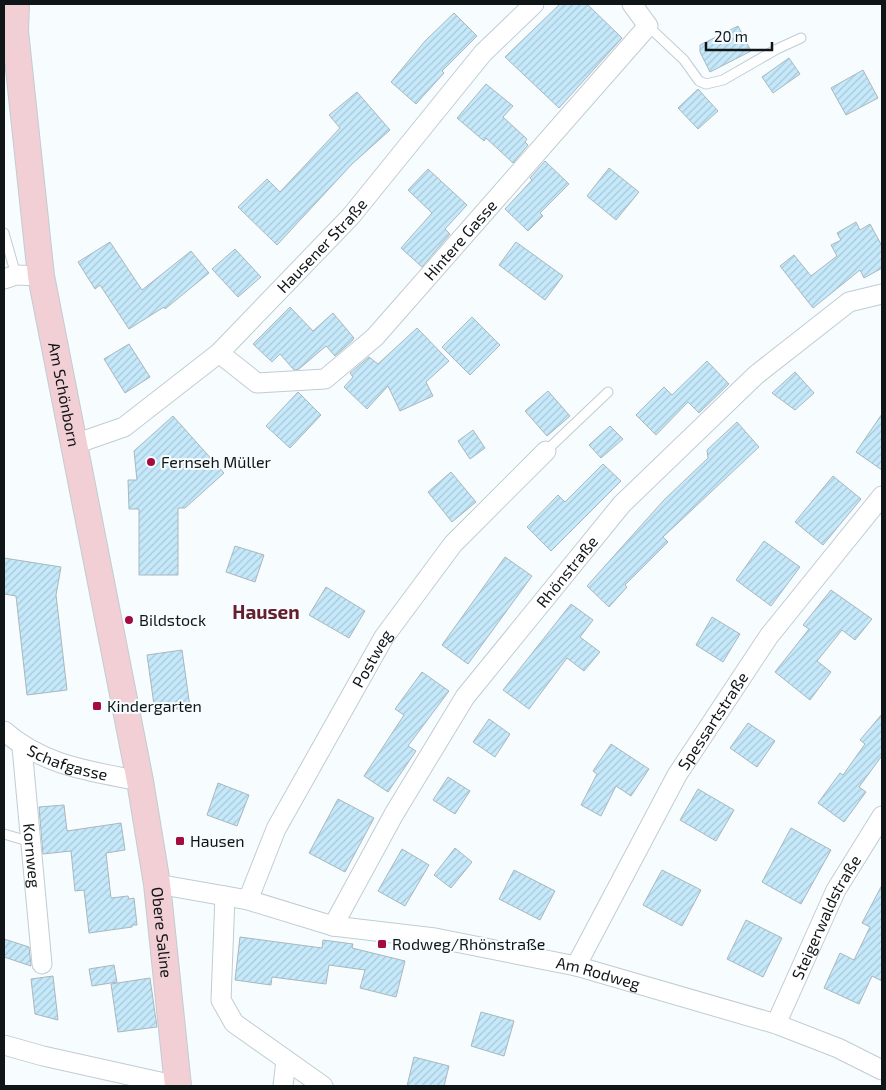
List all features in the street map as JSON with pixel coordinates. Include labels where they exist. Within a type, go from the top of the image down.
[{"type":"main road","name":"Am Schönborn","points":[[16,4],[9,32],[20,276],[74,444],[140,781]]},
{"type":"main road","name":"Obere Saline","points":[[140,781],[157,884],[178,1086]]},
{"type":"street","name":"Hausener Straße","points":[[74,444],[124,427],[219,353],[351,216],[483,53],[534,4]]},
{"type":"street","points":[[632,4],[648,26]]},
{"type":"street","name":"Hintere Gasse","points":[[219,353],[257,383],[325,379],[376,337],[648,26]]},
{"type":"street","name":"Rhönstraße","points":[[333,926],[394,814],[465,697],[622,504],[756,375],[849,302],[882,294]]},
{"type":"street","name":"Postweg","points":[[248,900],[276,828],[384,637],[453,544],[546,451]]},
{"type":"street","name":"Spessartstraße","points":[[576,966],[677,775],[769,636],[882,496]]},
{"type":"street","name":"Schafgasse","points":[[4,731],[22,747],[72,767],[140,781]]},
{"type":"street","name":"Kornweg","points":[[22,747],[42,964]]},
{"type":"street","name":"Steigerwaldstraße","points":[[776,1024],[836,890],[882,816]]},
{"type":"street","name":"Am Rodweg","points":[[157,884],[248,900],[333,926],[435,938],[576,966],[776,1024],[838,1048],[882,1070]]},
{"type":"street","points":[[225,896],[221,1000],[234,1023],[323,1086]]},
{"type":"street","points":[[4,1045],[43,1056],[178,1086]]},
{"type":"street","points":[[283,1086],[286,1060]]},
{"type":"lane","points":[[648,26],[684,60],[699,81],[706,84],[723,80],[776,49],[801,38]]},
{"type":"lane","points":[[4,233],[20,276]]},
{"type":"lane","points":[[546,451],[608,392]]},
{"type":"lane","points":[[4,834],[31,842]]},
{"type":"building","points":[[560,4],[587,4],[622,38],[559,108],[505,57]]},
{"type":"building","points":[[454,13],[477,36],[442,71],[444,73],[416,104],[391,82],[425,41]]},
{"type":"building","points":[[738,26],[751,51],[710,72],[700,52],[700,45]]},
{"type":"building","points":[[789,58],[800,74],[773,93],[762,77]]},
{"type":"building","points":[[863,70],[878,98],[846,115],[831,88]]},
{"type":"building","points":[[486,84],[513,106],[503,117],[527,139],[525,142],[528,145],[513,163],[486,138],[484,141],[457,118]]},
{"type":"building","points":[[698,89],[718,111],[698,129],[678,108]]},
{"type":"building","points":[[357,92],[390,130],[352,164],[277,245],[238,207],[267,179],[280,192],[340,128],[329,115]]},
{"type":"building","points":[[545,161],[569,184],[540,213],[543,216],[528,231],[505,209],[532,180],[530,178]]},
{"type":"building","points":[[609,168],[639,192],[616,220],[587,196]]},
{"type":"building","points":[[428,169],[467,205],[445,229],[450,234],[422,267],[401,248],[432,213],[408,190]]},
{"type":"building","points":[[856,222],[860,230],[870,224],[882,246],[882,268],[864,278],[860,270],[813,308],[780,266],[794,255],[811,276],[837,256],[831,245],[841,240],[837,233]]},
{"type":"building","points":[[110,242],[142,290],[191,251],[209,273],[165,309],[164,307],[129,329],[100,285],[95,289],[78,262]]},
{"type":"building","points":[[516,242],[563,276],[545,300],[499,265]]},
{"type":"building","points":[[235,249],[261,277],[238,297],[212,269]]},
{"type":"building","points":[[290,307],[313,331],[333,313],[354,338],[335,356],[326,346],[299,369],[294,370],[280,354],[272,362],[253,344]]},
{"type":"building","points":[[472,317],[500,345],[470,375],[442,347]]},
{"type":"building","points":[[417,328],[449,361],[426,382],[433,396],[400,411],[388,386],[367,409],[344,387],[353,377],[350,373],[369,357],[378,364]]},
{"type":"building","points":[[129,344],[150,377],[125,393],[104,359]]},
{"type":"building","points":[[707,361],[729,384],[699,413],[688,402],[656,435],[636,415],[664,387],[672,395]]},
{"type":"building","points":[[795,372],[814,393],[795,410],[772,393]]},
{"type":"building","points":[[548,391],[570,416],[547,436],[525,411]]},
{"type":"building","points":[[298,392],[321,415],[290,448],[266,426]]},
{"type":"building","points":[[882,414],[882,470],[856,452]]},
{"type":"building","points":[[173,416],[224,473],[185,508],[178,508],[178,575],[139,575],[139,509],[129,509],[128,480],[137,480],[134,451]]},
{"type":"building","points":[[737,422],[759,447],[663,537],[668,542],[625,585],[627,587],[609,607],[587,586],[664,500],[708,458],[707,450]]},
{"type":"building","points":[[610,426],[623,439],[601,458],[589,445]]},
{"type":"building","points":[[473,430],[485,448],[470,459],[458,441]]},
{"type":"building","points":[[603,464],[621,481],[551,551],[527,527],[558,495],[565,502]]},
{"type":"building","points":[[451,472],[476,502],[452,522],[428,492]]},
{"type":"building","points":[[833,476],[861,499],[823,545],[795,522]]},
{"type":"building","points":[[764,541],[800,567],[771,606],[736,580]]},
{"type":"building","points":[[235,546],[264,555],[255,582],[226,572]]},
{"type":"building","points":[[505,557],[532,576],[468,664],[442,645]]},
{"type":"building","points":[[4,558],[61,567],[56,595],[67,690],[27,695],[16,596],[4,594]]},
{"type":"building","points":[[326,587],[365,611],[349,638],[309,615]]},
{"type":"building","points":[[831,590],[872,619],[855,640],[842,630],[817,661],[831,672],[810,700],[775,672],[809,629],[803,625]]},
{"type":"building","points":[[571,604],[593,620],[580,637],[600,652],[584,671],[567,658],[529,709],[503,690]]},
{"type":"building","points":[[712,617],[740,634],[723,662],[696,645]]},
{"type":"building","points":[[182,650],[190,707],[155,712],[147,655]]},
{"type":"building","points":[[422,672],[449,691],[408,746],[416,751],[388,792],[364,776],[404,715],[395,709]]},
{"type":"building","points":[[882,714],[882,759],[881,757],[859,787],[866,792],[844,822],[818,803],[840,773],[843,775],[865,744],[860,740]]},
{"type":"building","points":[[489,719],[510,734],[495,757],[473,742]]},
{"type":"building","points":[[748,723],[775,741],[757,767],[730,748]]},
{"type":"building","points":[[611,744],[649,769],[631,796],[616,786],[601,816],[581,805],[597,774],[593,771]]},
{"type":"building","points":[[448,777],[470,791],[455,814],[433,800]]},
{"type":"building","points":[[218,783],[249,795],[237,826],[207,815]]},
{"type":"building","points":[[698,789],[734,810],[716,841],[680,820]]},
{"type":"building","points":[[338,799],[374,818],[345,872],[309,853]]},
{"type":"building","points":[[64,805],[67,831],[121,823],[125,850],[106,853],[111,898],[128,896],[129,899],[134,898],[137,925],[89,933],[84,890],[75,891],[71,851],[43,854],[39,807]]},
{"type":"building","points":[[791,828],[831,850],[801,904],[762,882]]},
{"type":"building","points":[[455,848],[472,862],[451,888],[434,875]]},
{"type":"building","points":[[402,849],[429,865],[405,906],[378,891]]},
{"type":"building","points":[[514,870],[555,891],[540,920],[499,899]]},
{"type":"building","points":[[662,870],[701,890],[682,926],[643,905]]},
{"type":"building","points":[[882,885],[882,981],[872,976],[859,1004],[824,988],[840,953],[854,960],[870,927],[862,923]]},
{"type":"building","points":[[746,920],[782,938],[763,977],[727,959]]},
{"type":"building","points":[[240,937],[322,948],[323,940],[353,944],[352,948],[405,961],[396,997],[360,988],[365,970],[329,965],[326,984],[272,977],[271,985],[235,980]]},
{"type":"building","points":[[4,939],[29,947],[31,966],[4,957]]},
{"type":"building","points":[[114,965],[117,982],[92,986],[89,969]]},
{"type":"building","points":[[53,976],[58,1020],[35,1014],[31,979]]},
{"type":"building","points":[[150,978],[157,1027],[118,1032],[111,984]]},
{"type":"building","points":[[481,1012],[514,1021],[504,1056],[471,1046]]},
{"type":"building","points":[[414,1057],[449,1066],[444,1086],[407,1086]]},
{"type":"place","name":"Fernseh Müller","points":[[151,462]]},
{"type":"place","name":"Bildstock","points":[[129,620]]},
{"type":"place","name":"Kindergarten","points":[[97,706]]},
{"type":"place","name":"Hausen","points":[[180,841]]},
{"type":"place","name":"Rodweg/Rhönstraße","points":[[382,944]]},
{"type":"district","name":"Hausen","points":[[266,612]]}]
